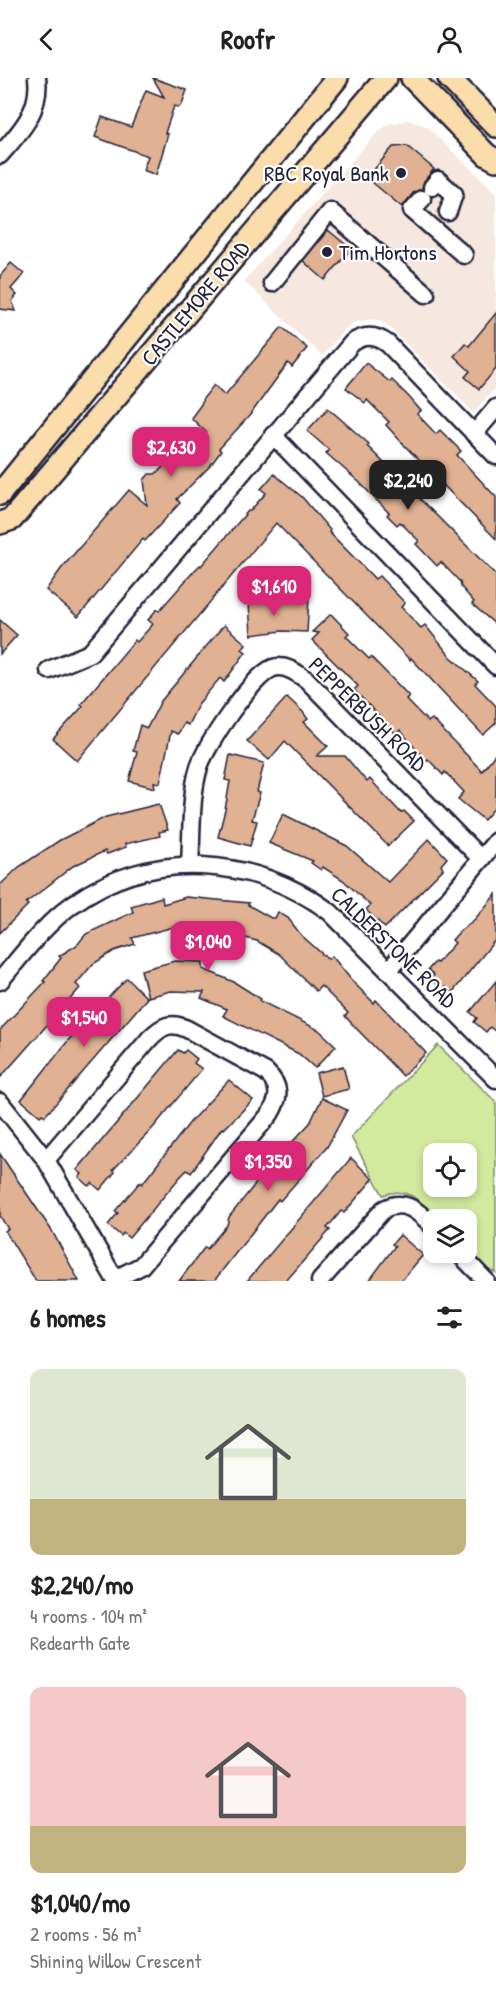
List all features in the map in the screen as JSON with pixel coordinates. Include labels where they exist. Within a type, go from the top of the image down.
[{"type":"main road","name":"CASTLEMORE ROAD","points":[[0,494],[336,78]]},
{"type":"main road","name":"CASTLEMORE ROAD","points":[[0,523],[12,519],[386,78]]},
{"type":"main road","points":[[412,78],[487,155],[496,160]]},
{"type":"main road","points":[[449,78],[496,126]]},
{"type":"street","points":[[0,155],[30,120],[39,91],[37,78]]},
{"type":"street","points":[[448,212],[454,194],[438,180],[412,210],[464,255]]},
{"type":"street","points":[[272,283],[330,211],[426,294]]},
{"type":"street","points":[[49,670],[90,653],[352,343],[367,336],[388,344],[496,456]]},
{"type":"street","points":[[474,434],[496,408]]},
{"type":"street","points":[[273,435],[496,666]]},
{"type":"street","name":"PEPPERBUSH ROAD","points":[[190,864],[196,783],[205,753],[215,733],[263,675],[274,668],[285,668],[307,680],[481,859]]},
{"type":"street","points":[[388,970],[496,841]]},
{"type":"street","name":"CALDERSTONE ROAD","points":[[0,981],[46,927],[90,893],[135,874],[190,864],[261,876],[305,896],[330,912],[495,1077]]},
{"type":"street","points":[[0,1102],[46,1160],[116,1280],[141,1266],[270,1114],[277,1103],[279,1093],[276,1081],[266,1072],[178,1024],[168,1025],[150,1038],[46,1160]]},
{"type":"street","points":[[320,1281],[384,1209],[394,1204],[405,1205],[423,1217]]},
{"type":"street","points":[[469,1263],[486,1281]]},
{"type":"shaded area","points":[[407,120],[426,126],[496,193],[496,386],[474,413],[386,324],[374,319],[355,322],[344,330],[322,356],[244,281],[375,135],[387,125]]},
{"type":"green space","points":[[438,1045],[496,1102],[496,1273],[488,1270],[477,1258],[477,1209],[427,1209],[407,1194],[400,1192],[383,1195],[351,1137]]},
{"type":"building","points":[[153,78],[187,90],[182,104],[179,107],[174,106],[165,133],[168,134],[156,175],[143,170],[148,156],[95,137],[102,117],[131,127],[146,90],[164,97]]},
{"type":"building","name":"RBC Royal Bank","points":[[407,146],[434,169],[424,181],[422,189],[414,192],[402,207],[367,178],[393,147]]},
{"type":"building","name":"Tim Hortons","points":[[328,230],[351,249],[325,280],[303,261]]},
{"type":"building","points":[[11,263],[24,274],[11,289],[17,295],[12,301],[16,311],[0,309],[0,276]]},
{"type":"building","points":[[496,313],[496,369],[479,389],[465,377],[470,371],[454,356],[465,343],[469,346]]},
{"type":"building","points":[[282,327],[307,348],[292,367],[288,363],[250,415],[219,449],[221,451],[210,466],[177,499],[180,503],[145,541],[143,539],[78,617],[46,590],[61,569],[129,490],[147,505],[144,480],[149,474],[155,474],[162,468],[183,433],[206,432],[191,418],[202,400],[214,385],[225,395]]},
{"type":"building","points":[[366,363],[390,382],[392,380],[409,397],[421,411],[417,414],[436,434],[440,430],[461,451],[457,455],[496,497],[496,539],[405,446],[386,425],[389,422],[367,400],[365,403],[346,388]]},
{"type":"building","points":[[328,408],[369,444],[367,446],[496,575],[496,625],[472,604],[474,602],[461,587],[460,582],[441,562],[437,566],[416,544],[419,541],[400,522],[397,525],[387,515],[389,513],[359,482],[326,453],[329,450],[307,431]]},
{"type":"building","points":[[274,474],[302,497],[330,530],[329,532],[375,579],[379,576],[405,603],[401,607],[421,628],[425,625],[450,656],[478,681],[475,684],[496,706],[496,723],[483,735],[411,658],[410,660],[276,523],[77,761],[53,739],[83,706],[81,704],[135,640],[137,642],[153,624],[148,620],[157,609],[159,611],[266,493],[261,489]]},
{"type":"building","points":[[282,596],[309,597],[307,632],[282,631],[251,635],[249,603],[282,600]]},
{"type":"building","points":[[331,614],[349,633],[346,636],[369,659],[371,657],[409,696],[406,699],[428,722],[432,719],[482,771],[496,753],[496,806],[484,820],[458,799],[464,792],[445,772],[443,775],[428,759],[426,761],[400,730],[396,734],[354,690],[358,686],[312,640],[319,633],[312,632]]},
{"type":"building","points":[[0,620],[17,635],[0,654]]},
{"type":"building","points":[[224,625],[246,644],[242,649],[246,652],[224,682],[220,678],[199,703],[188,725],[184,723],[178,734],[171,731],[160,783],[154,782],[155,788],[129,781],[137,752],[133,751],[140,725],[147,728],[161,701]]},
{"type":"building","points":[[287,697],[308,719],[304,722],[328,746],[317,756],[345,756],[367,782],[370,779],[401,813],[404,811],[414,821],[388,846],[285,741],[269,760],[247,741]]},
{"type":"building","points":[[230,755],[264,763],[257,792],[260,793],[252,820],[257,821],[250,846],[218,837],[230,781],[225,780]]},
{"type":"building","points":[[159,804],[168,830],[159,832],[160,836],[125,844],[126,847],[107,854],[105,851],[73,866],[26,903],[28,905],[0,933],[0,885],[19,867],[60,840],[106,817]]},
{"type":"building","points":[[283,814],[347,846],[388,882],[429,839],[447,858],[441,865],[443,869],[385,928],[366,910],[370,905],[343,880],[323,867],[321,870],[311,863],[313,861],[269,843]]},
{"type":"building","points":[[496,894],[496,939],[452,993],[445,987],[443,989],[431,980],[434,975],[428,970],[455,943],[452,940],[475,919]]},
{"type":"building","points":[[162,897],[163,904],[186,897],[249,903],[248,905],[271,918],[275,918],[278,912],[288,918],[301,935],[328,959],[332,956],[353,982],[374,1003],[376,1000],[426,1053],[403,1076],[352,1024],[345,1016],[348,1013],[321,986],[316,991],[279,954],[257,941],[223,932],[181,930],[181,925],[132,938],[135,944],[114,951],[93,964],[76,984],[80,988],[0,1078],[0,1030],[45,982],[43,981],[61,958],[59,956],[77,945],[86,934],[133,912],[131,906]]},
{"type":"building","points":[[175,961],[203,962],[203,969],[234,982],[261,999],[260,1001],[319,1030],[336,1046],[315,1068],[299,1054],[223,1016],[227,1009],[201,998],[204,992],[171,991],[148,997],[141,970]]},
{"type":"building","points":[[127,978],[147,998],[45,1116],[42,1114],[40,1116],[21,1100],[71,1037]]},
{"type":"building","points":[[496,981],[496,1032],[490,1027],[486,1032],[474,1022],[477,1018],[470,1012]]},
{"type":"building","points":[[178,1050],[183,1053],[186,1050],[197,1059],[194,1063],[202,1069],[152,1129],[113,1170],[115,1172],[100,1190],[92,1183],[89,1186],[79,1177],[82,1174],[77,1170]]},
{"type":"building","points":[[343,1066],[349,1089],[322,1096],[316,1073]]},
{"type":"building","points":[[229,1080],[253,1100],[224,1129],[222,1128],[191,1173],[187,1170],[180,1177],[129,1238],[123,1233],[121,1236],[108,1225],[118,1213],[115,1211],[140,1182],[142,1184],[191,1121]]},
{"type":"building","points":[[322,1098],[347,1110],[327,1147],[280,1201],[278,1199],[214,1281],[179,1281],[205,1247],[207,1249],[227,1225],[229,1217],[268,1168],[310,1123]]},
{"type":"building","points":[[0,1154],[52,1231],[79,1281],[36,1281],[5,1231],[8,1229],[0,1216]]},
{"type":"building","points":[[351,1158],[373,1179],[344,1213],[341,1211],[327,1228],[330,1230],[286,1281],[247,1281]]},
{"type":"building","points":[[400,1235],[423,1255],[401,1281],[369,1281],[395,1246],[392,1244]]},
{"type":"place","name":"RBC Royal Bank","points":[[401,173]]},
{"type":"place","name":"Tim Hortons","points":[[327,252]]}]
